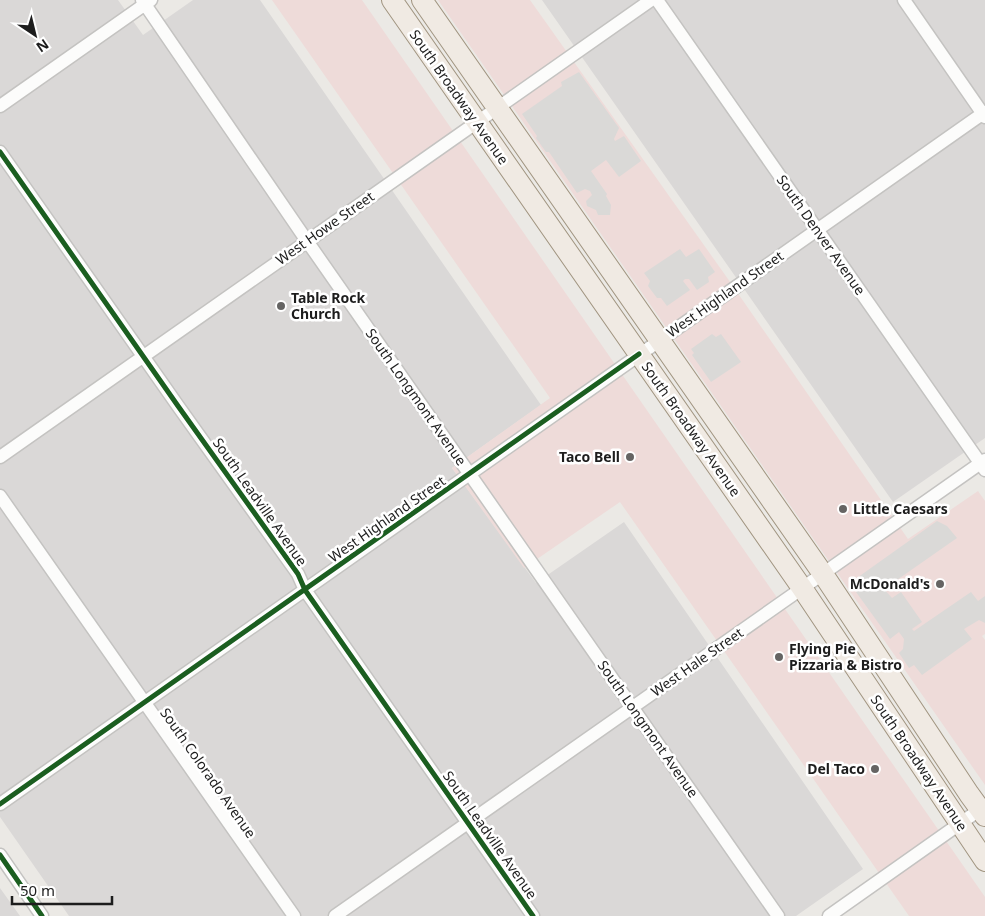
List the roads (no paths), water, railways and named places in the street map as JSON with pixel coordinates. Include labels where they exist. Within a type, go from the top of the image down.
[{"type":"main road","name":"South Broadway Avenue","points":[[392,0],[802,588],[985,861]]},
{"type":"main road","name":"South Broadway Avenue","points":[[422,0],[822,574],[983,810]]},
{"type":"street","name":"West Howe Street","points":[[0,457],[651,0]]},
{"type":"street","name":"South Denver Avenue","points":[[657,0],[983,464]]},
{"type":"street","points":[[904,0],[984,114]]},
{"type":"street","points":[[0,106],[146,2]]},
{"type":"street","name":"South Longmont Avenue","points":[[146,2],[307,241],[778,916]]},
{"type":"street","name":"West Highland Street","points":[[0,804],[639,354],[984,114]]},
{"type":"street","name":"South Leadville Avenue","points":[[0,152],[298,574],[305,590],[533,916]]},
{"type":"street","name":"West Hale Street","points":[[335,916],[822,574],[983,464]]},
{"type":"street","name":"South Colorado Avenue","points":[[0,496],[294,916]]},
{"type":"street","points":[[829,916],[960,824],[983,810]]},
{"type":"street","points":[[0,856],[42,916]]},
{"type":"place","name":"Table Rock Church","points":[[281,306]]},
{"type":"place","name":"Taco Bell","points":[[630,457]]},
{"type":"place","name":"Little Caesars","points":[[843,509]]},
{"type":"place","name":"McDonald's","points":[[940,584]]},
{"type":"place","name":"Flying Pie Pizzaria & Bistro","points":[[779,657]]},
{"type":"place","name":"Del Taco","points":[[875,769]]}]
